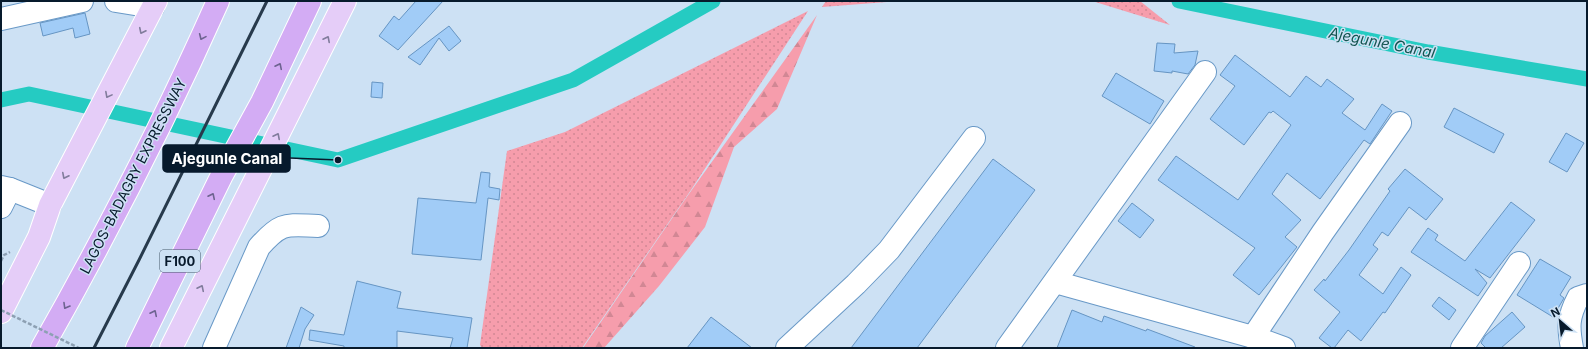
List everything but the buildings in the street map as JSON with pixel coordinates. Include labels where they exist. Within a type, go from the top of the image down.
[{"type":"highway","name":"LAGOS-BADAGRY EXPRESSWAY","points":[[42,348],[85,272],[186,74],[218,1]]},
{"type":"highway","name":"F100","points":[[137,348],[222,175],[262,102],[310,1]]},
{"type":"main road","points":[[176,346],[241,209],[345,1]]},
{"type":"main road","points":[[1,311],[39,237],[50,205],[155,4]]},
{"type":"street","points":[[1,19],[82,1]]},
{"type":"street","points":[[116,1],[155,4]]},
{"type":"street","points":[[1007,348],[1205,72]]},
{"type":"street","points":[[1253,337],[1318,238],[1400,123]]},
{"type":"street","points":[[787,348],[856,284],[889,250],[974,138]]},
{"type":"street","points":[[4,195],[50,205]]},
{"type":"street","points":[[214,348],[259,247],[271,233],[285,225],[318,226]]},
{"type":"street","points":[[1462,348],[1519,263]]},
{"type":"street","points":[[1054,282],[1253,337],[1284,348]]},
{"type":"street","points":[[1572,348],[1569,332],[1571,313],[1578,298],[1587,295]]},
{"type":"path","points":[[1,311],[79,348]]},
{"type":"green space","points":[[826,1],[900,1],[822,7]]},
{"type":"green space","points":[[1092,1],[1140,1],[1170,25]]},
{"type":"green space","points":[[808,11],[691,190],[582,348],[482,348],[480,345],[507,151],[565,132]]},
{"type":"green space","points":[[817,15],[777,109],[734,147],[705,227],[659,286],[604,348],[583,348],[686,198]]},
{"type":"waterway","name":"Ajegunle Canal","points":[[1,100],[29,94],[338,160],[573,80],[713,1]]},
{"type":"waterway","name":"Ajegunle Canal","points":[[1179,1],[1428,52],[1587,79]]},
{"type":"railway","points":[[94,348],[267,1]]},
{"type":"place","name":"Ajegunle Canal","points":[[338,160]]}]
